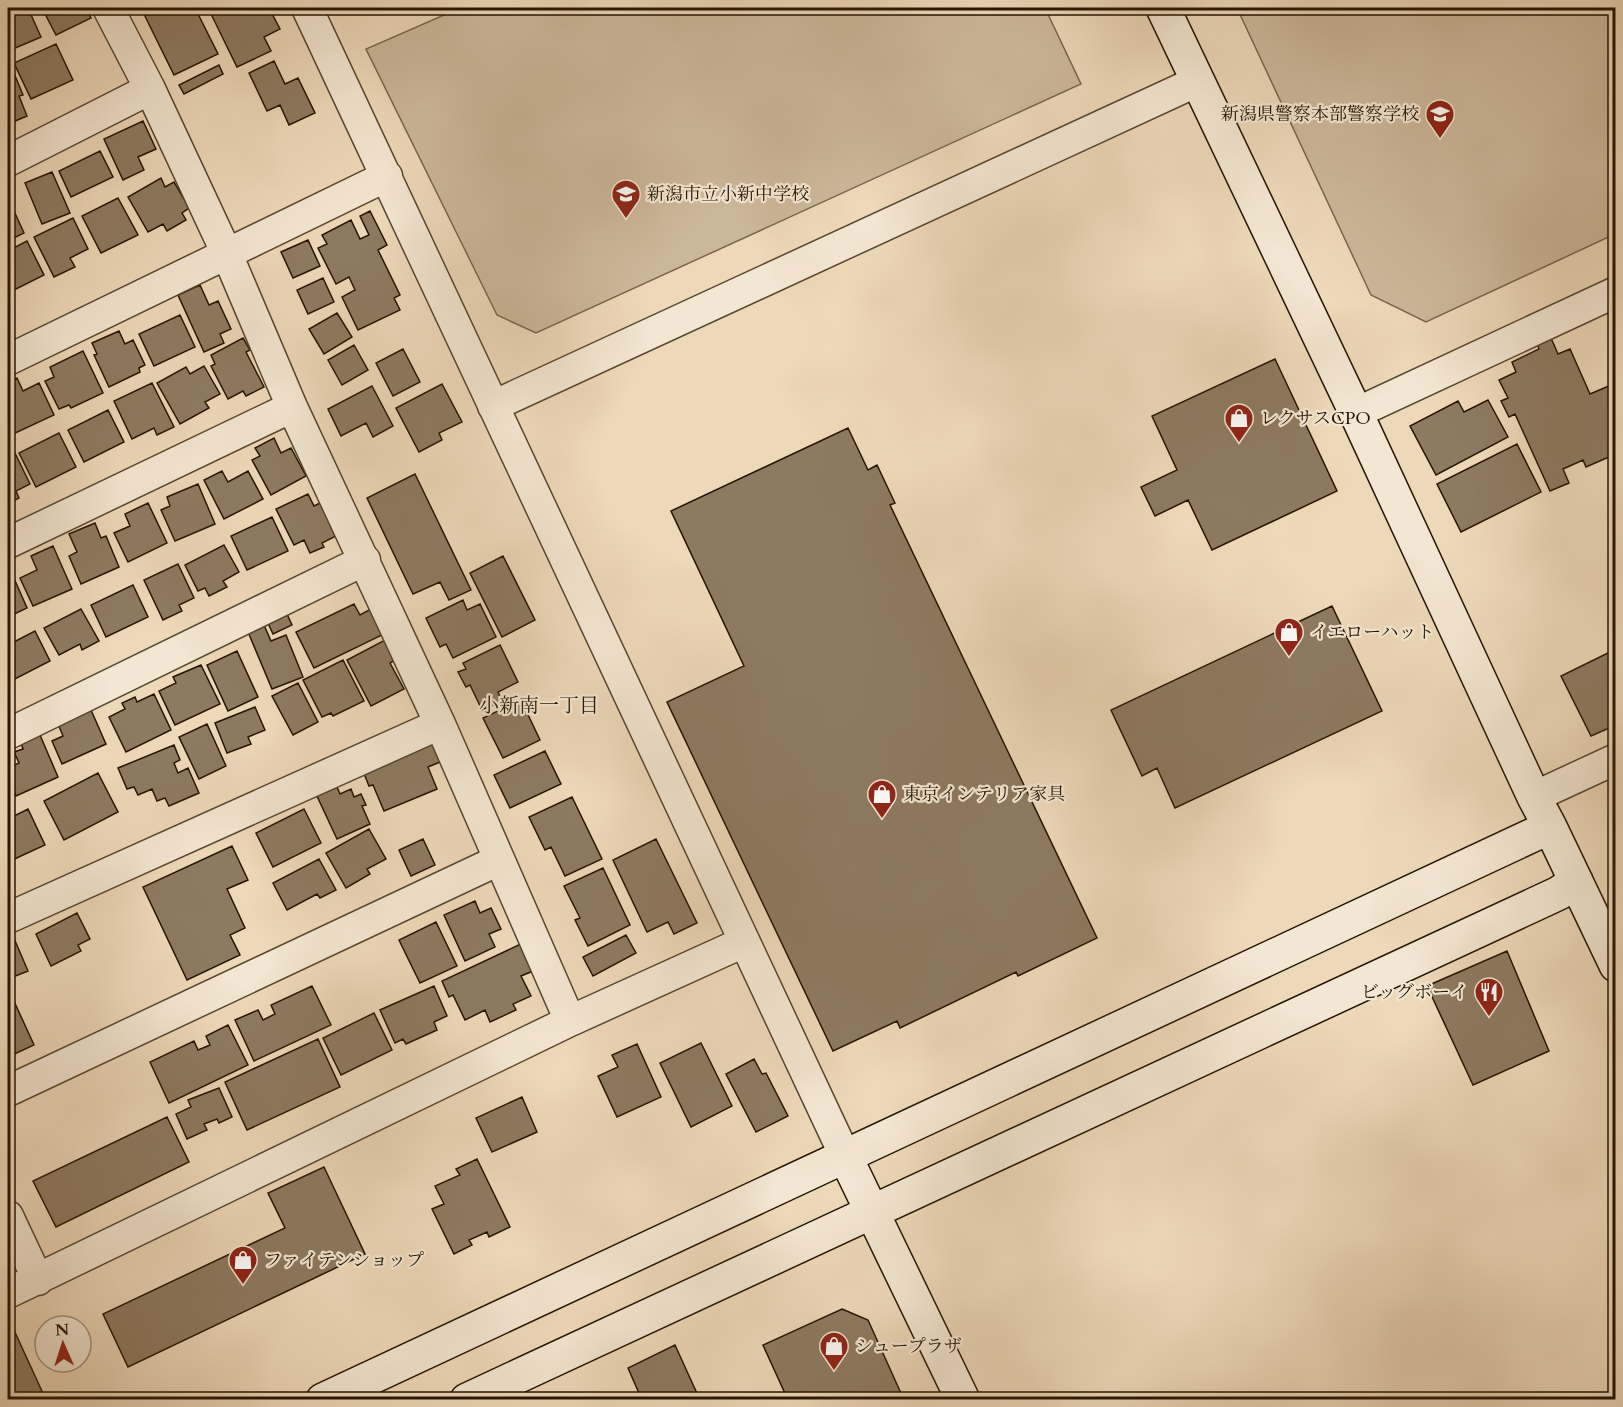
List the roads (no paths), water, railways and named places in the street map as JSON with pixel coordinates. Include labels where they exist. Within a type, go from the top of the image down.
[{"type":"street","points":[[108,8],[150,89],[227,254],[292,407],[440,724],[570,1021]]},
{"type":"street","points":[[307,8],[844,1156],[873,1211],[963,1400]]},
{"type":"street","points":[[1163,8],[1356,413],[1534,797],[1616,964]]},
{"type":"street","points":[[493,406],[1198,81]]},
{"type":"street","points":[[8,161],[150,89]]},
{"type":"street","points":[[8,360],[387,176]]},
{"type":"street","points":[[1356,413],[1616,292]]},
{"type":"street","points":[[8,543],[292,407]]},
{"type":"street","points":[[8,734],[365,560]]},
{"type":"street","points":[[8,918],[440,724]]},
{"type":"street","points":[[1534,797],[1616,759]]},
{"type":"street","points":[[323,1400],[1550,827]]},
{"type":"street","points":[[8,1091],[499,860]]},
{"type":"street","points":[[467,1400],[1559,893],[1576,881]]},
{"type":"street","points":[[8,1293],[570,1021],[744,942]]},
{"type":"street","points":[[8,1216],[38,1280]]},
{"type":"place","name":"新潟県警察本部警察学校","points":[[1440,140]]},
{"type":"place","name":"新潟市立小新中学校","points":[[626,220]]},
{"type":"place","name":"レクサスCPO","points":[[1239,444]]},
{"type":"place","name":"イエローハット","points":[[1289,658]]},
{"type":"place","name":"東京インテリア家具","points":[[882,820]]},
{"type":"place","name":"ビッグボーイ","points":[[1489,1018]]},
{"type":"place","name":"ファイテンショップ","points":[[243,1286]]},
{"type":"place","name":"シュープラザ","points":[[834,1372]]},
{"type":"district","name":"小新南一丁目","points":[[539,705]]}]
